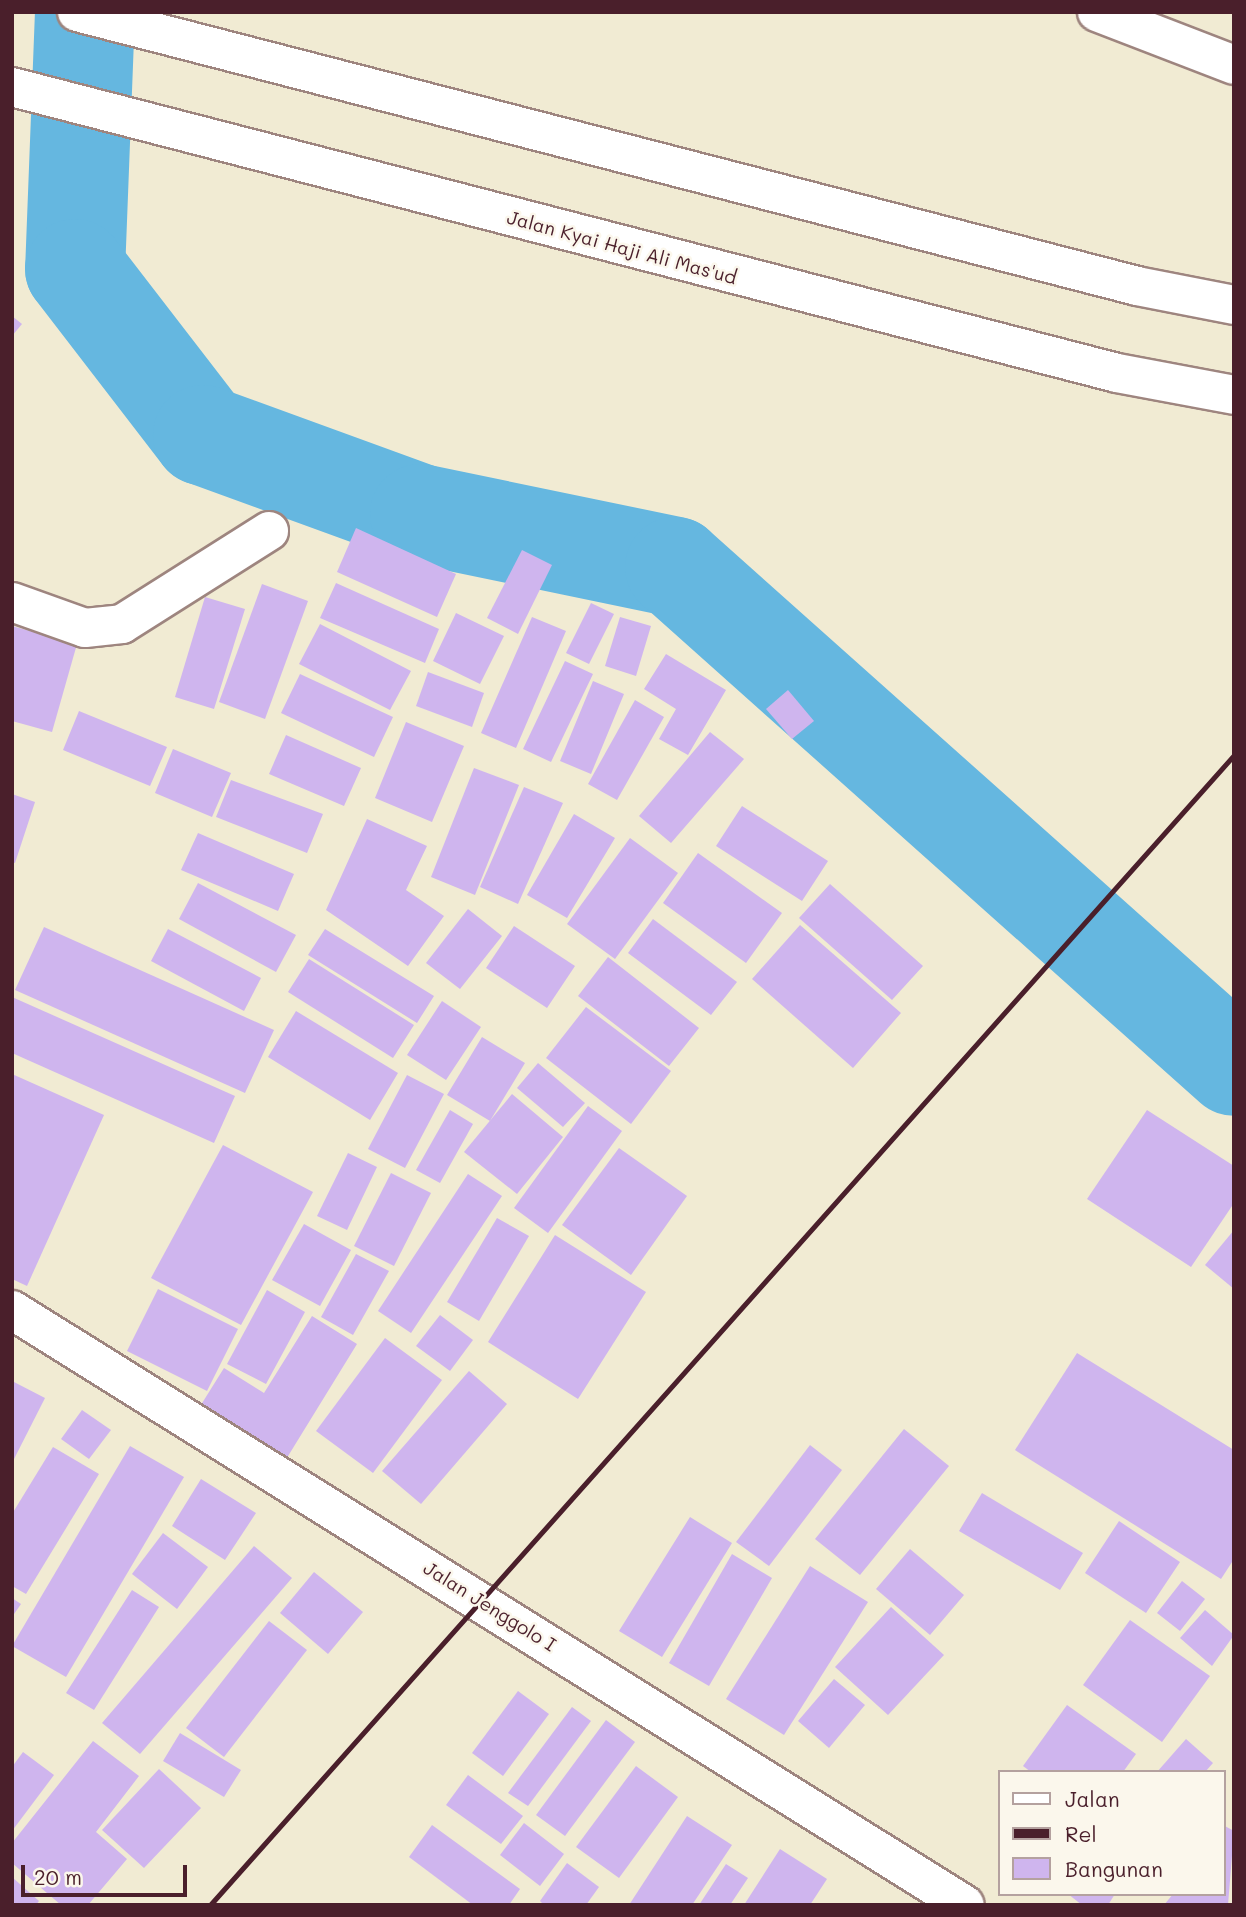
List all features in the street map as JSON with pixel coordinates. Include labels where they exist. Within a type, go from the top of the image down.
[{"type":"street","points":[[77,12],[1123,283],[1234,305]]},
{"type":"street","points":[[1097,12],[1234,65]]},
{"type":"street","name":"Jalan Kyai Haji Ali Mas'ud","points":[[12,87],[1117,373],[1234,395]]},
{"type":"street","points":[[12,602],[85,628],[122,624],[268,531]]},
{"type":"street","name":"Jalan Jenggolo I","points":[[12,1310],[965,1905]]},
{"type":"building","points":[[12,316],[22,324],[12,336]]},
{"type":"building","points":[[356,528],[456,574],[437,617],[337,572]]},
{"type":"building","points":[[522,550],[552,565],[518,634],[487,618]]},
{"type":"building","points":[[336,583],[439,629],[425,663],[320,618]]},
{"type":"building","points":[[262,584],[308,601],[265,719],[219,702]]},
{"type":"building","points":[[205,597],[245,609],[214,709],[175,697]]},
{"type":"building","points":[[591,603],[614,614],[589,664],[566,653]]},
{"type":"building","points":[[456,613],[504,636],[480,684],[433,661]]},
{"type":"building","points":[[532,617],[566,631],[516,748],[481,733]]},
{"type":"building","points":[[620,617],[651,626],[636,676],[605,666]]},
{"type":"building","points":[[320,624],[411,671],[390,710],[299,664]]},
{"type":"building","points":[[12,626],[77,644],[52,732],[12,721]]},
{"type":"building","points":[[666,654],[726,690],[688,755],[659,739],[676,709],[644,689]]},
{"type":"building","points":[[565,661],[593,674],[551,762],[523,749]]},
{"type":"building","points":[[428,672],[484,693],[472,727],[416,706]]},
{"type":"building","points":[[300,674],[393,717],[374,757],[281,713]]},
{"type":"building","points":[[593,681],[624,694],[591,774],[560,761]]},
{"type":"building","points":[[788,690],[814,721],[792,739],[766,709]]},
{"type":"building","points":[[635,700],[664,717],[617,800],[588,784]]},
{"type":"building","points":[[79,711],[167,747],[150,786],[63,750]]},
{"type":"building","points":[[406,722],[464,746],[432,822],[375,798]]},
{"type":"building","points":[[710,732],[744,759],[671,843],[639,816]]},
{"type":"building","points":[[286,735],[361,768],[344,806],[269,774]]},
{"type":"building","points":[[173,749],[231,773],[212,817],[155,793]]},
{"type":"building","points":[[474,768],[519,785],[475,895],[431,877]]},
{"type":"building","points":[[231,780],[323,814],[307,853],[216,817]]},
{"type":"building","points":[[524,787],[563,803],[518,904],[480,887]]},
{"type":"building","points":[[12,794],[35,802],[15,863],[12,862]]},
{"type":"building","points":[[742,806],[828,861],[802,901],[716,846]]},
{"type":"building","points":[[574,814],[615,838],[567,918],[527,895]]},
{"type":"building","points":[[367,819],[427,846],[406,890],[444,916],[408,966],[326,910]]},
{"type":"building","points":[[198,833],[294,874],[278,911],[181,870]]},
{"type":"building","points":[[630,838],[678,873],[615,959],[567,924]]},
{"type":"building","points":[[698,853],[782,913],[746,963],[663,903]]},
{"type":"building","points":[[198,883],[296,935],[276,972],[179,919]]},
{"type":"building","points":[[830,884],[923,966],[892,1000],[799,918]]},
{"type":"building","points":[[468,909],[502,936],[460,989],[426,963]]},
{"type":"building","points":[[653,919],[737,982],[711,1015],[628,953]]},
{"type":"building","points":[[800,925],[901,1013],[853,1068],[752,979]]},
{"type":"building","points":[[514,926],[575,966],[547,1008],[486,968]]},
{"type":"building","points":[[44,927],[274,1030],[245,1093],[15,990]]},
{"type":"building","points":[[168,929],[261,978],[244,1011],[151,961]]},
{"type":"building","points":[[325,929],[434,996],[417,1023],[308,955]]},
{"type":"building","points":[[608,957],[699,1028],[669,1066],[578,996]]},
{"type":"building","points":[[309,959],[414,1025],[393,1058],[288,992]]},
{"type":"building","points":[[12,997],[235,1096],[214,1143],[12,1053]]},
{"type":"building","points":[[442,1001],[481,1027],[446,1080],[407,1055]]},
{"type":"building","points":[[586,1007],[671,1071],[631,1124],[546,1058]]},
{"type":"building","points":[[296,1011],[398,1073],[370,1120],[268,1057]]},
{"type":"building","points":[[482,1037],[525,1063],[490,1121],[447,1095]]},
{"type":"building","points":[[538,1063],[585,1103],[563,1127],[517,1088]]},
{"type":"building","points":[[12,1074],[104,1115],[27,1286],[12,1279]]},
{"type":"building","points":[[407,1075],[444,1094],[405,1168],[368,1149]]},
{"type":"building","points":[[512,1094],[563,1137],[517,1194],[464,1152]]},
{"type":"building","points":[[588,1106],[622,1131],[548,1233],[514,1208]]},
{"type":"building","points":[[450,1110],[473,1124],[440,1183],[416,1170]]},
{"type":"building","points":[[1147,1110],[1234,1166],[1234,1203],[1191,1267],[1087,1199]]},
{"type":"building","points":[[223,1145],[313,1192],[241,1325],[151,1278]]},
{"type":"building","points":[[619,1148],[687,1196],[631,1275],[562,1225]]},
{"type":"building","points":[[348,1153],[377,1167],[347,1230],[317,1216]]},
{"type":"building","points":[[391,1173],[431,1193],[394,1266],[354,1246]]},
{"type":"building","points":[[468,1174],[502,1196],[411,1333],[378,1311]]},
{"type":"building","points":[[497,1218],[529,1236],[479,1321],[447,1302]]},
{"type":"building","points":[[304,1224],[351,1250],[320,1306],[272,1280]]},
{"type":"building","points":[[1234,1230],[1234,1289],[1205,1265]]},
{"type":"building","points":[[555,1235],[646,1292],[578,1399],[488,1342]]},
{"type":"building","points":[[356,1254],[389,1271],[353,1335],[321,1317]]},
{"type":"building","points":[[158,1289],[238,1329],[207,1391],[127,1351]]},
{"type":"building","points":[[267,1290],[305,1312],[266,1384],[227,1364]]},
{"type":"building","points":[[440,1315],[473,1340],[450,1371],[416,1346]]},
{"type":"building","points":[[312,1316],[357,1344],[285,1461],[199,1408],[224,1368],[264,1393]]},
{"type":"building","points":[[385,1338],[442,1380],[373,1473],[316,1431]]},
{"type":"building","points":[[1077,1353],[1234,1450],[1234,1559],[1221,1579],[1015,1450]]},
{"type":"building","points":[[469,1371],[507,1404],[421,1504],[382,1471]]},
{"type":"building","points":[[14,1382],[45,1398],[12,1463],[12,1386]]},
{"type":"building","points":[[82,1410],[111,1430],[89,1459],[61,1439]]},
{"type":"building","points":[[904,1429],[949,1466],[860,1575],[815,1539]]},
{"type":"building","points":[[810,1445],[842,1470],[769,1566],[736,1542]]},
{"type":"building","points":[[130,1446],[184,1477],[66,1677],[12,1646]]},
{"type":"building","points":[[53,1447],[99,1474],[26,1594],[12,1586],[12,1514]]},
{"type":"building","points":[[201,1479],[256,1513],[225,1560],[172,1526]]},
{"type":"building","points":[[982,1493],[1083,1553],[1060,1590],[959,1531]]},
{"type":"building","points":[[690,1517],[732,1543],[662,1657],[619,1631]]},
{"type":"building","points":[[1119,1521],[1180,1562],[1146,1613],[1085,1573]]},
{"type":"building","points":[[163,1533],[208,1567],[177,1609],[132,1574]]},
{"type":"building","points":[[254,1546],[292,1578],[140,1754],[102,1723]]},
{"type":"building","points":[[910,1549],[964,1595],[930,1635],[876,1589]]},
{"type":"building","points":[[732,1554],[772,1578],[709,1686],[669,1663]]},
{"type":"building","points":[[810,1566],[868,1602],[784,1735],[726,1699]]},
{"type":"building","points":[[314,1572],[363,1612],[328,1654],[280,1613]]},
{"type":"building","points":[[1182,1581],[1205,1599],[1180,1631],[1157,1613]]},
{"type":"building","points":[[132,1590],[159,1607],[94,1710],[66,1693]]},
{"type":"building","points":[[12,1598],[21,1604],[12,1617]]},
{"type":"building","points":[[891,1607],[944,1655],[888,1715],[835,1667]]},
{"type":"building","points":[[1205,1610],[1234,1635],[1212,1666],[1180,1638]]},
{"type":"building","points":[[1130,1620],[1210,1676],[1162,1742],[1083,1685]]},
{"type":"building","points":[[269,1621],[307,1650],[224,1757],[186,1728]]},
{"type":"building","points":[[834,1679],[865,1705],[829,1748],[798,1721]]},
{"type":"building","points":[[518,1691],[549,1714],[503,1776],[472,1753]]},
{"type":"building","points":[[1067,1705],[1136,1754],[1124,1770],[1028,1770],[1023,1766]]},
{"type":"building","points":[[572,1707],[591,1721],[528,1806],[508,1793]]},
{"type":"building","points":[[606,1720],[635,1742],[565,1836],[536,1815]]},
{"type":"building","points":[[180,1733],[241,1770],[224,1797],[163,1761]]},
{"type":"building","points":[[1186,1739],[1213,1763],[1207,1770],[1159,1770]]},
{"type":"building","points":[[93,1741],[139,1776],[96,1832],[127,1859],[88,1905],[61,1905],[12,1863],[12,1843]]},
{"type":"building","points":[[23,1752],[54,1775],[12,1831],[12,1767]]},
{"type":"building","points":[[636,1766],[678,1797],[619,1878],[576,1847]]},
{"type":"building","points":[[159,1769],[201,1808],[144,1868],[102,1830]]},
{"type":"building","points":[[468,1775],[523,1816],[501,1844],[446,1805]]},
{"type":"building","points":[[687,1816],[732,1845],[692,1905],[629,1905]]},
{"type":"building","points":[[524,1823],[564,1854],[540,1886],[500,1855]]},
{"type":"building","points":[[432,1825],[520,1889],[509,1905],[473,1905],[409,1857]]},
{"type":"building","points":[[1225,1826],[1234,1831],[1228,1905],[1164,1905],[1171,1896],[1225,1896]]},
{"type":"building","points":[[780,1849],[827,1879],[810,1905],[744,1905]]},
{"type":"building","points":[[567,1863],[599,1887],[586,1905],[544,1905],[540,1901]]},
{"type":"building","points":[[726,1864],[748,1878],[730,1905],[699,1905]]},
{"type":"building","points":[[12,1877],[39,1901],[36,1905],[12,1905]]},
{"type":"building","points":[[1071,1896],[1114,1896],[1108,1905],[1082,1905]]},
{"type":"waterway","points":[[85,12],[75,269],[203,435],[420,514],[675,567],[1234,1066]]},
{"type":"railway","points":[[210,1905],[1234,755]]}]
